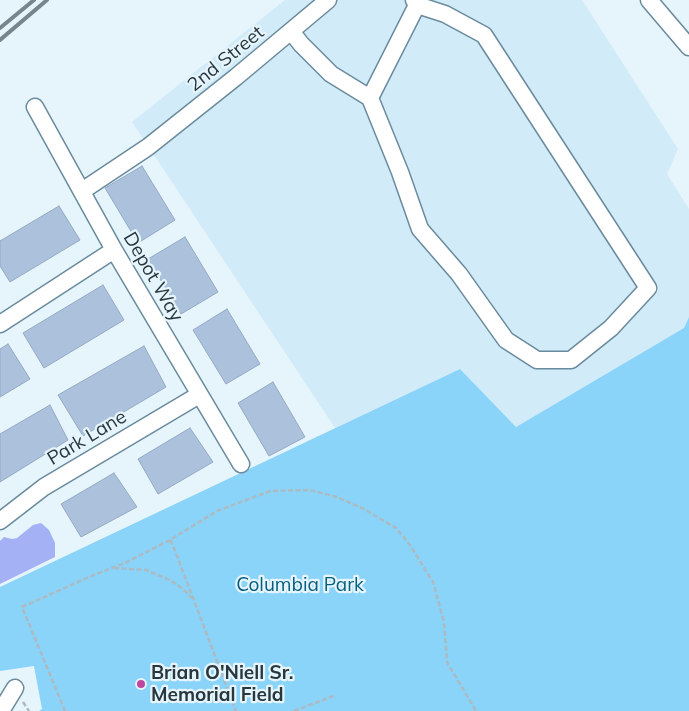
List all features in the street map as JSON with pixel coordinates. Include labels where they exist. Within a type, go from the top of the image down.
[{"type":"street","name":"2nd Street","points":[[82,191],[148,147],[328,0]]},
{"type":"street","points":[[649,0],[689,47]]},
{"type":"street","points":[[291,31],[331,74],[370,98],[400,172],[420,230],[459,274],[506,340],[536,360],[571,360],[611,328],[648,288],[484,35],[445,14],[416,2],[370,98]]},
{"type":"street","name":"Depot Way","points":[[35,107],[114,250],[241,464]]},
{"type":"street","points":[[0,324],[114,250]]},
{"type":"street","name":"Park Lane","points":[[0,521],[44,487],[199,395]]},
{"type":"street","points":[[0,707],[4,706],[15,688]]},
{"type":"path","points":[[65,711],[22,607],[112,568],[170,540],[217,511],[270,491],[310,490],[337,497],[362,508],[396,528],[410,545],[433,582],[444,622],[447,662],[476,711]]},
{"type":"path","points":[[170,540],[236,711]]},
{"type":"path","points":[[112,568],[146,570],[170,580],[194,599]]},
{"type":"path","points":[[294,711],[336,695]]},
{"type":"shaded area","points":[[285,0],[582,0],[678,149],[667,174],[689,209],[689,317],[684,328],[516,427],[460,369],[335,428],[132,122]]},
{"type":"shaded area","points":[[41,523],[49,530],[55,543],[55,557],[0,584],[0,541],[4,537],[17,538],[33,525]]},
{"type":"green space","name":"Columbia Park","points":[[689,317],[689,711],[39,711],[42,709],[34,666],[0,671],[0,587],[460,369],[516,427],[684,328]]},
{"type":"building","points":[[142,166],[175,220],[138,243],[105,188]]},
{"type":"building","points":[[59,206],[80,240],[10,282],[0,266],[0,241]]},
{"type":"building","points":[[185,237],[218,292],[181,314],[148,259]]},
{"type":"building","points":[[103,285],[124,320],[44,368],[23,333]]},
{"type":"building","points":[[227,309],[260,364],[226,384],[193,330]]},
{"type":"building","points":[[8,344],[30,379],[0,397],[0,349]]},
{"type":"building","points":[[144,346],[166,387],[83,436],[58,395]]},
{"type":"building","points":[[273,382],[305,437],[269,456],[238,403]]},
{"type":"building","points":[[50,405],[68,440],[0,482],[0,434]]},
{"type":"building","points":[[190,428],[213,462],[158,494],[138,459]]},
{"type":"building","points":[[114,473],[137,507],[81,537],[61,504]]},
{"type":"railway","points":[[0,28],[34,0]]},
{"type":"railway","points":[[0,40],[47,0]]},
{"type":"place","name":"Brian O'Niell Sr. Memorial Field","points":[[141,684]]}]
